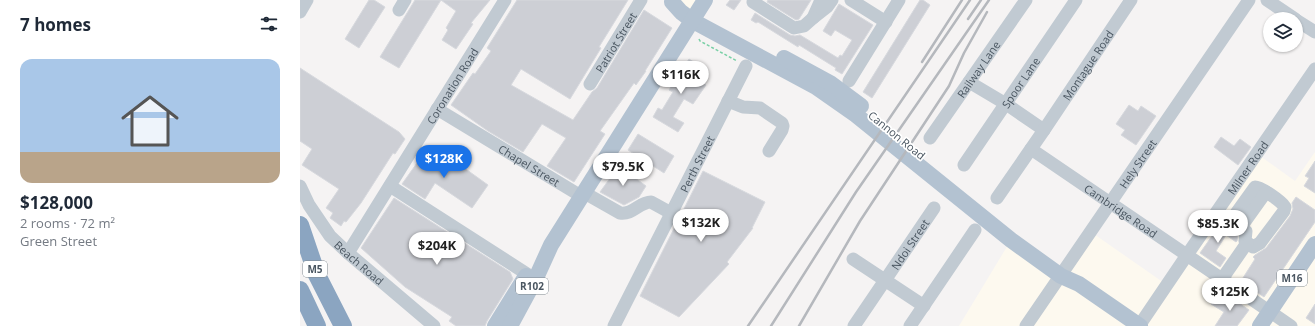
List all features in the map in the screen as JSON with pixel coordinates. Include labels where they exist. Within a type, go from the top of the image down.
[{"type":"highway","name":"M5","points":[[300,224],[317,275],[328,321]]},
{"type":"highway","points":[[300,261],[328,321]]},
{"type":"highway","name":"M5","points":[[300,290],[328,321]]},
{"type":"main road","name":"Cannon Road","points":[[671,1],[681,12],[699,11],[724,32],[816,87],[856,115],[1063,273],[1140,326]]},
{"type":"main road","name":"R102","points":[[510,326],[536,278],[551,245],[699,11]]},
{"type":"main road","name":"M16","points":[[1260,326],[1315,244]]},
{"type":"main road","name":"R102","points":[[495,326],[527,274],[551,245]]},
{"type":"street","points":[[300,12],[307,0]]},
{"type":"street","name":"Coronation Road","points":[[348,253],[505,0]]},
{"type":"street","name":"Patriot Street","points":[[590,84],[640,0]]},
{"type":"street","points":[[813,18],[821,0]]},
{"type":"street","points":[[753,2],[794,28],[804,26],[827,7],[832,0]]},
{"type":"street","points":[[851,0],[886,22]]},
{"type":"street","points":[[849,81],[899,0]]},
{"type":"street","name":"Railway Lane","points":[[930,138],[1026,0]]},
{"type":"street","name":"Spoor Lane","points":[[964,165],[1076,0]]},
{"type":"street","name":"Montague Road","points":[[997,198],[1131,0]]},
{"type":"street","name":"Hely Street","points":[[1026,326],[1249,0]]},
{"type":"street","points":[[1267,0],[1285,12]]},
{"type":"street","points":[[1303,24],[1315,32]]},
{"type":"street","name":"Perth Street","points":[[614,326],[728,101],[743,65]]},
{"type":"street","name":"Milner Road","points":[[1140,326],[1315,69]]},
{"type":"street","points":[[970,82],[1044,130]]},
{"type":"street","points":[[728,101],[743,107],[760,108],[782,123],[782,130],[769,151]]},
{"type":"street","name":"Chapel Street","points":[[437,109],[582,194],[620,213],[625,214],[632,212],[647,202],[651,202],[671,213]]},
{"type":"street","name":"Cambridge Road","points":[[1031,149],[1291,326]]},
{"type":"street","name":"Beach Road","points":[[300,186],[309,205],[330,236],[434,326]]},
{"type":"street","points":[[390,186],[527,274]]},
{"type":"street","points":[[1258,187],[1282,203],[1285,207],[1284,211],[1260,243],[1253,247],[1247,243],[1245,238],[1246,231],[1233,222],[1233,217],[1254,188],[1258,187]]},
{"type":"street","name":"Ndoi Street","points":[[854,326],[934,208]]},
{"type":"street","points":[[910,326],[976,230]]},
{"type":"street","points":[[1222,279],[1247,243]]},
{"type":"street","name":"Ndoi Street","points":[[853,259],[924,306]]},
{"type":"path","points":[[699,39],[700,41],[743,65]]},
{"type":"shaded area","points":[[669,0],[705,0],[693,21]]},
{"type":"shaded area","points":[[1315,152],[1315,326],[959,326],[1011,240],[1061,276],[1091,232],[1167,285],[1256,153],[1295,181]]},
{"type":"building","points":[[369,0],[374,0],[385,7],[359,48],[345,39]]},
{"type":"building","points":[[415,0],[441,0],[399,68],[380,57]]},
{"type":"building","points":[[441,0],[490,0],[471,23],[473,24],[456,49],[442,40],[448,30],[446,28],[456,11]]},
{"type":"building","points":[[517,0],[628,0],[599,47],[601,48],[570,99],[521,69],[511,85],[573,120],[592,92],[597,88],[644,10],[672,28],[646,71],[636,85],[634,83],[600,131],[605,134],[574,182],[547,166],[566,138],[542,124],[523,152],[488,131],[451,105],[473,73],[475,74],[491,51],[487,48]]},
{"type":"building","points":[[730,0],[741,0],[734,10],[726,5]]},
{"type":"building","points":[[768,0],[811,0],[799,19],[796,20],[767,2]]},
{"type":"building","points":[[920,0],[923,0],[930,5],[872,98],[863,92]]},
{"type":"building","points":[[839,4],[873,25],[842,74],[835,70],[836,68],[799,45],[798,47],[758,22],[756,23],[751,20],[755,13],[790,35],[800,35],[838,58],[840,55],[842,56],[852,40],[835,30],[831,36],[823,31]]},
{"type":"building","points":[[689,59],[703,68],[696,79],[706,85],[693,104],[684,99],[673,117],[684,123],[678,132],[653,117],[658,108],[662,110],[673,92],[669,90]]},
{"type":"building","points":[[300,68],[399,132],[405,139],[395,154],[393,153],[361,203],[341,226],[330,218],[333,213],[326,208],[339,189],[302,165],[312,149],[300,141]]},
{"type":"building","points":[[1129,105],[1138,111],[1141,106],[1156,116],[1136,145],[1121,135],[1125,130],[1116,124]]},
{"type":"building","points":[[638,134],[674,156],[664,173],[628,150]]},
{"type":"building","points":[[1221,137],[1234,146],[1240,139],[1251,147],[1238,165],[1214,147]]},
{"type":"building","points":[[427,149],[453,167],[456,162],[488,185],[472,208],[435,183],[425,199],[402,184]]},
{"type":"building","points":[[1315,161],[1315,193],[1304,186],[1309,178],[1305,176]]},
{"type":"building","points":[[619,166],[646,186],[639,197],[624,205],[600,192]]},
{"type":"building","points":[[703,171],[765,202],[753,228],[727,262],[729,264],[679,317],[640,296]]},
{"type":"building","points":[[1296,197],[1315,210],[1315,222],[1264,297],[1241,281],[1255,259],[1253,257],[1266,248],[1290,216],[1293,209],[1292,203]]},
{"type":"building","points":[[394,198],[510,272],[513,279],[485,326],[456,326],[449,321],[452,317],[405,287],[361,248]]},
{"type":"building","points":[[1224,219],[1228,228],[1238,235],[1236,242],[1226,235],[1216,251],[1226,258],[1220,267],[1200,253]]},
{"type":"building","points":[[1217,296],[1229,304],[1233,299],[1249,310],[1237,326],[1215,326],[1224,312],[1211,304]]},
{"type":"building","points":[[1315,304],[1315,324],[1306,318]]},
{"type":"railway","points":[[922,62],[962,0]]},
{"type":"railway","points":[[748,326],[970,0]]},
{"type":"railway","points":[[968,19],[981,0]]},
{"type":"railway","points":[[771,326],[856,192],[989,0]]},
{"type":"railway","points":[[799,326],[860,221],[949,86],[964,53],[987,12]]}]
